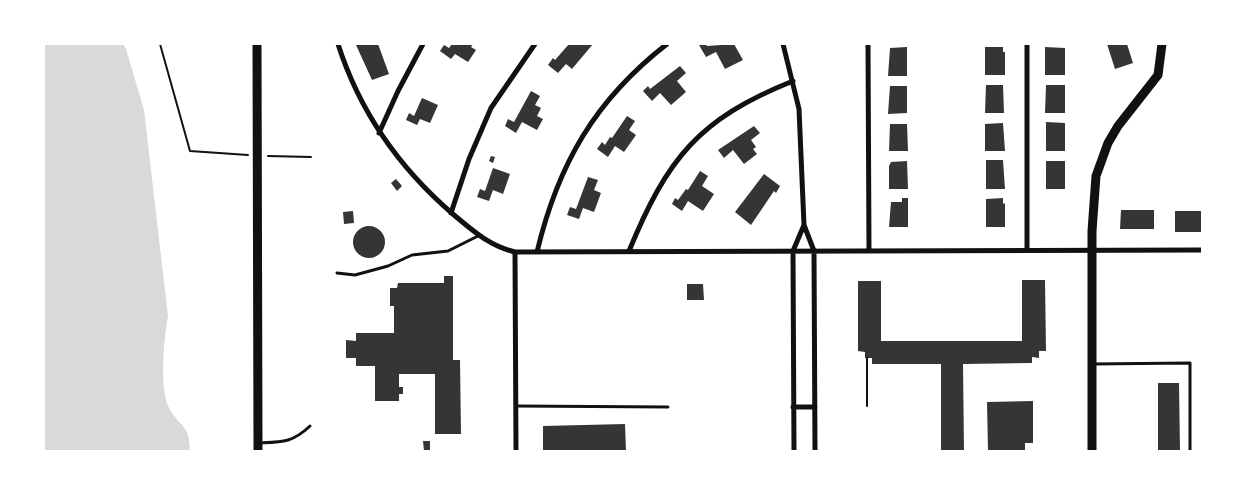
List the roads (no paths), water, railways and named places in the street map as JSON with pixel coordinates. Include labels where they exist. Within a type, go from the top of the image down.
[{"type":"street","points":[[257,44],[258,447]]},
{"type":"street","points":[[338,44],[354,89],[379,133],[414,178],[478,236],[496,247],[515,252],[1202,250]]},
{"type":"street","points":[[379,133],[398,91],[423,44]]},
{"type":"street","points":[[451,213],[469,159],[492,108],[535,44]]},
{"type":"street","points":[[537,252],[558,184],[588,125],[626,80],[666,44]]},
{"type":"street","points":[[783,44],[793,81],[802,138],[804,225],[814,251],[815,451]]},
{"type":"street","points":[[868,44],[869,251]]},
{"type":"street","points":[[1027,44],[1027,250]]},
{"type":"street","points":[[1092,451],[1091,250],[1093,201],[1100,163],[1118,126],[1158,75],[1162,44]]},
{"type":"street","points":[[629,252],[649,204],[661,182],[694,141],[730,112],[750,100],[793,81]]},
{"type":"street","points":[[794,451],[793,251],[804,225]]},
{"type":"street","points":[[515,252],[516,451]]},
{"type":"street","points":[[793,407],[815,407]]},
{"type":"lane","points":[[338,273],[355,275],[388,266],[412,255],[448,251],[478,236]]},
{"type":"lane","points":[[1092,364],[1190,363],[1190,451]]},
{"type":"lane","points":[[516,406],[668,407]]},
{"type":"lane","points":[[258,447],[294,439],[310,426]]}]
